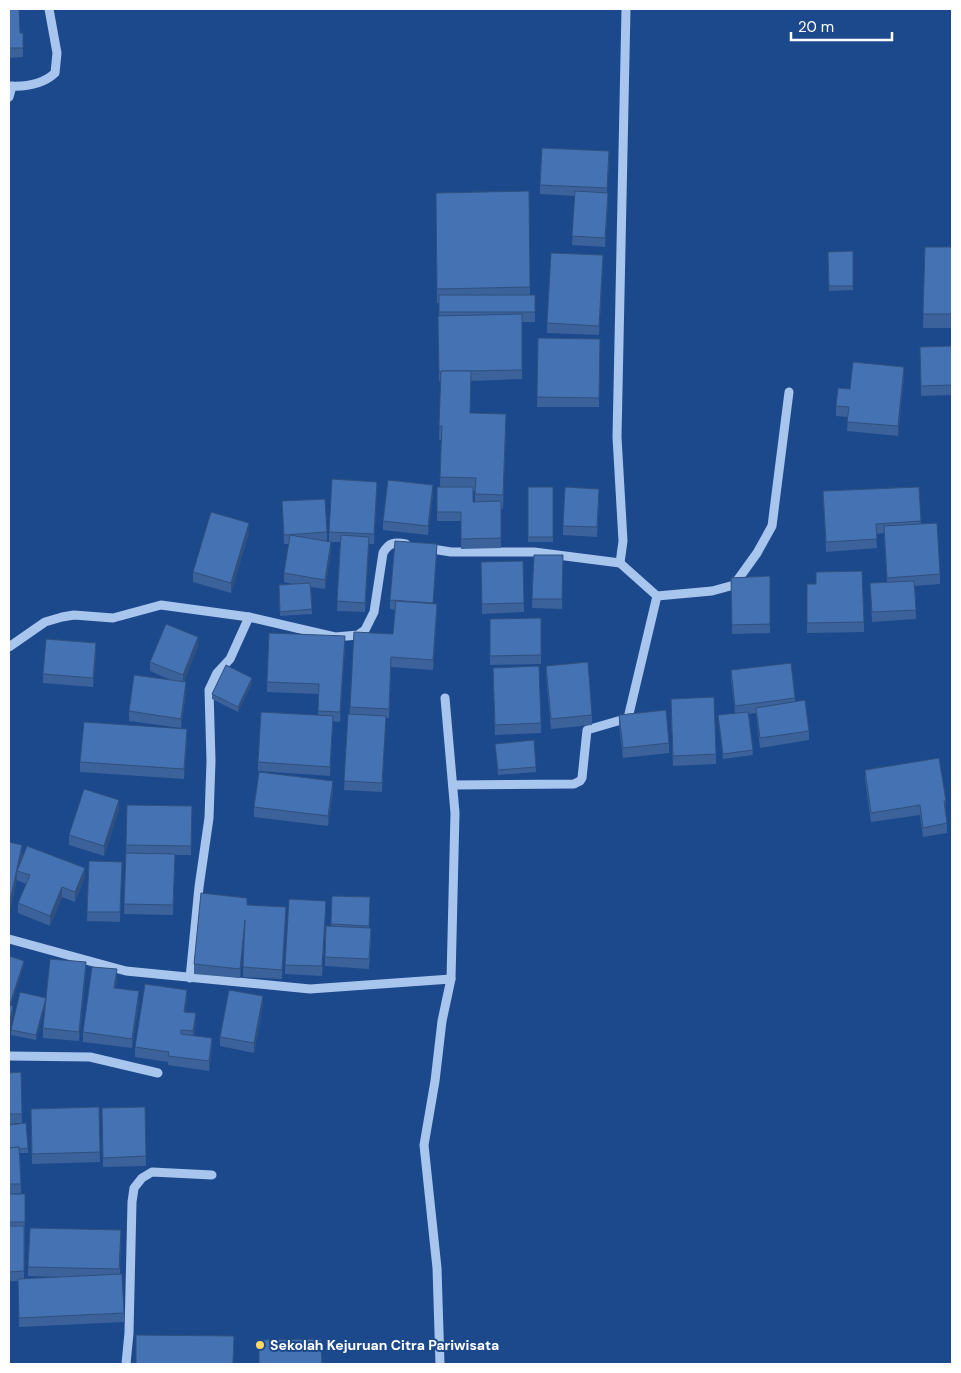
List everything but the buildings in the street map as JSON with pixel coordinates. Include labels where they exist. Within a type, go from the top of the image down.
[{"type":"street","points":[[9,97],[10,86],[36,84],[48,80],[55,73],[57,53],[49,9]]},
{"type":"street","points":[[620,563],[623,541],[617,437],[626,9]]},
{"type":"street","points":[[9,647],[45,622],[74,615],[113,618],[160,606],[249,617],[335,637],[358,635],[365,630],[374,612],[383,553],[389,544],[398,542],[451,552],[534,552],[620,563],[657,596],[712,591],[734,585],[757,553],[772,526],[789,392]]},
{"type":"street","points":[[453,785],[574,784],[580,781],[582,778],[587,730],[628,718],[657,596]]},
{"type":"street","points":[[190,978],[199,887],[209,818],[211,761],[209,690],[217,673],[230,659],[249,617]]},
{"type":"street","points":[[440,1364],[437,1268],[424,1145],[435,1081],[442,1021],[451,980],[455,813],[444,698]]},
{"type":"street","points":[[9,939],[126,971],[190,978],[310,989],[451,980]]},
{"type":"street","points":[[9,1056],[90,1057],[158,1073]]},
{"type":"street","points":[[126,1364],[130,1333],[132,1202],[134,1188],[142,1178],[152,1172],[212,1175]]},
{"type":"place","name":"Sekolah Kejuruan Citra Pariwisata","points":[[260,1345]]}]
